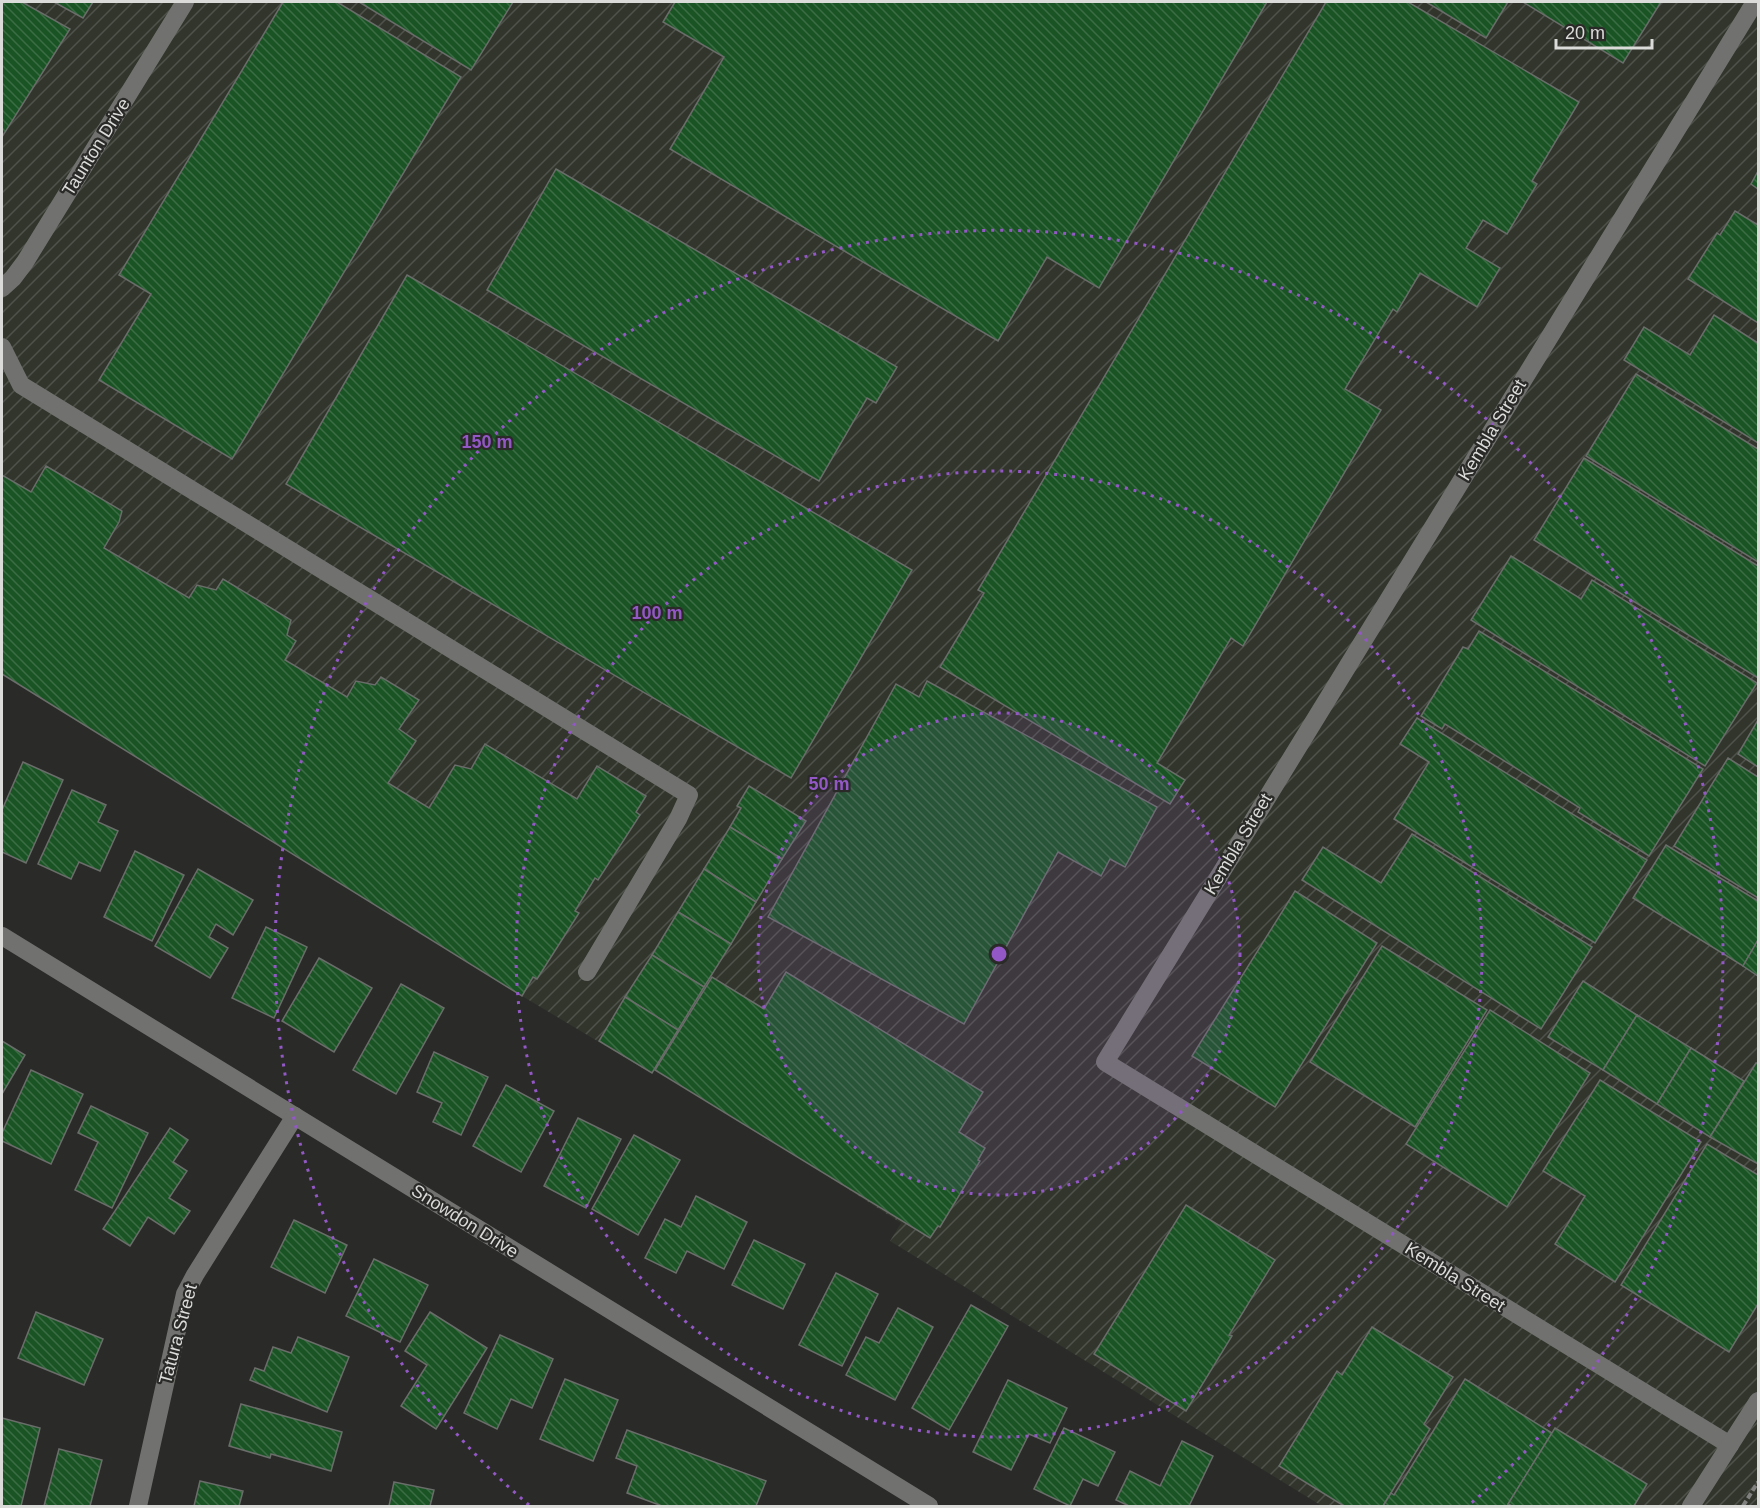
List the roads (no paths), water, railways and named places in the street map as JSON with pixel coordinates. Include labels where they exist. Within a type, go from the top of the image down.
[{"type":"street","name":"Taunton Drive","points":[[2,288],[25,262],[185,2]]},
{"type":"street","name":"Kembla Street","points":[[1730,1445],[1105,1062],[1755,2]]},
{"type":"street","points":[[2,347],[21,385],[688,795],[678,819],[587,972]]},
{"type":"street","name":"Snowdon Drive","points":[[2,936],[929,1506]]},
{"type":"street","name":"Tatura Street","points":[[138,1506],[185,1294],[295,1116]]},
{"type":"street","points":[[1691,1506],[1758,1401]]}]
